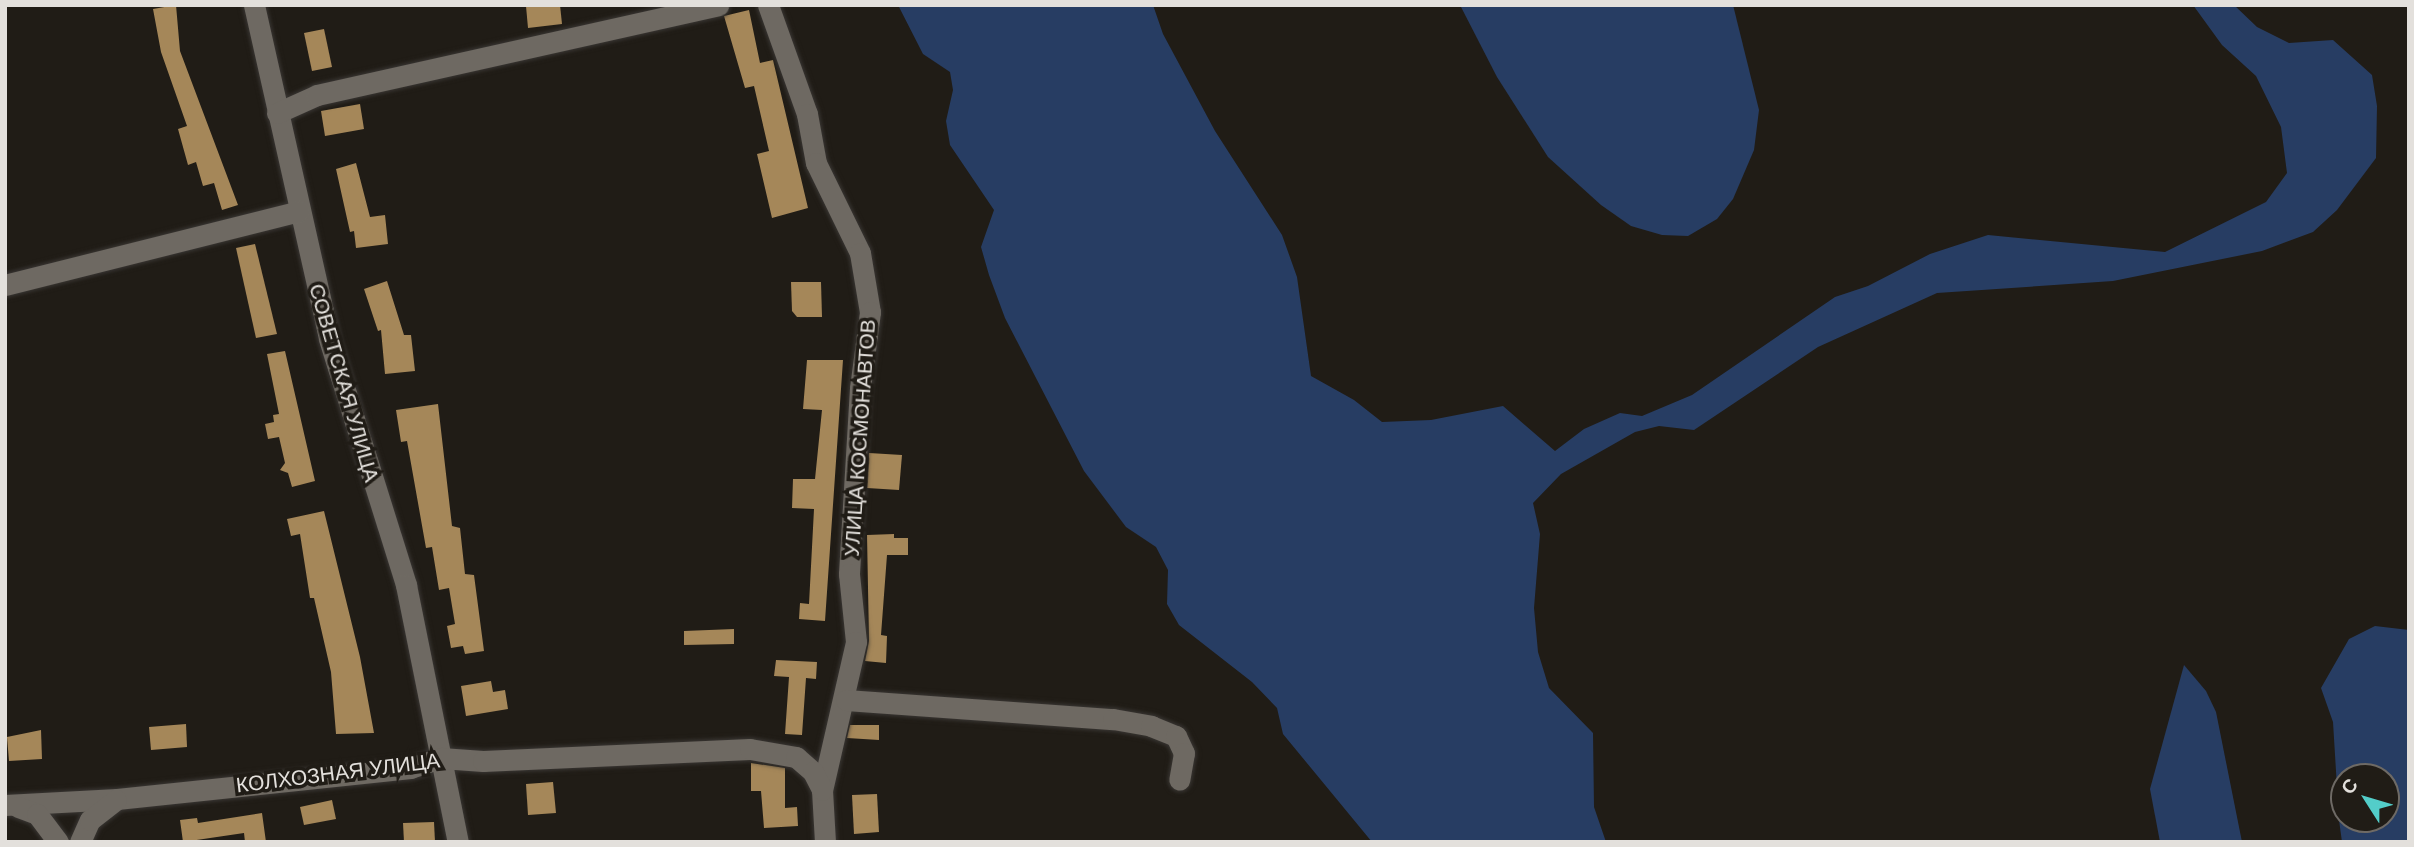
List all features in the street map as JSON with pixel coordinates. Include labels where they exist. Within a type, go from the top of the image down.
[{"type":"street","name":"СОВЕТСКАЯ УЛИЦА","points":[[254,5],[329,339],[406,585],[430,720],[441,758],[458,842]]},
{"type":"street","points":[[277,113],[317,95],[718,5]]},
{"type":"street","name":"УЛИЦА КОСМОНАВТОВ","points":[[768,5],[807,114],[816,163],[860,253],[870,312],[860,388],[849,574],[856,642],[846,700],[822,790],[825,842]]},
{"type":"street","points":[[5,285],[299,211]]},
{"type":"street","points":[[846,700],[1113,719],[1152,726],[1176,736],[1184,753],[1179,780]]},
{"type":"street","name":"КОЛХОЗНАЯ УЛИЦА","points":[[11,806],[117,799],[410,768],[441,758],[483,761],[778,751],[796,757],[813,772],[822,790]]},
{"type":"street","points":[[80,842],[90,820],[117,799]]},
{"type":"street","points":[[11,806],[37,814],[58,842]]},
{"type":"water","points":[[898,5],[1153,5],[1163,34],[1215,131],[1282,235],[1297,277],[1311,376],[1354,400],[1382,422],[1431,420],[1503,406],[1555,451],[1584,429],[1620,413],[1642,416],[1692,395],[1835,297],[1868,286],[1930,254],[1988,235],[2165,252],[2266,202],[2287,173],[2281,127],[2256,76],[2222,45],[2193,5],[2234,5],[2257,27],[2289,43],[2333,40],[2372,75],[2377,106],[2376,158],[2337,210],[2313,232],[2262,251],[2113,281],[1937,293],[1818,347],[1694,430],[1659,426],[1635,432],[1561,474],[1533,503],[1540,534],[1534,608],[1538,652],[1549,688],[1593,733],[1594,807],[1606,842],[1372,842],[1283,734],[1277,708],[1252,682],[1179,625],[1167,604],[1168,570],[1156,547],[1126,527],[1084,471],[1005,318],[989,275],[981,247],[994,210],[950,145],[946,121],[953,90],[950,72],[923,54]]},
{"type":"water","points":[[1460,5],[1733,5],[1759,110],[1754,150],[1733,199],[1717,219],[1688,236],[1662,235],[1631,226],[1601,205],[1548,157],[1497,77]]},
{"type":"water","points":[[2375,626],[2409,630],[2409,842],[2342,842],[2341,833],[2400,833],[2400,763],[2336,763],[2333,722],[2321,688],[2349,639]]},
{"type":"water","points":[[2184,665],[2206,691],[2216,712],[2242,842],[2160,842],[2150,789]]},
{"type":"building","points":[[176,5],[180,51],[238,205],[222,210],[214,183],[203,186],[196,162],[188,165],[178,129],[187,126],[161,52],[153,9]]},
{"type":"building","points":[[560,5],[562,24],[528,28],[526,6]]},
{"type":"building","points":[[749,10],[760,63],[773,60],[808,208],[772,218],[757,154],[769,151],[754,86],[745,88],[724,16]]},
{"type":"building","points":[[324,29],[332,67],[312,71],[304,33]]},
{"type":"building","points":[[360,104],[364,129],[325,136],[321,111]]},
{"type":"building","points":[[356,163],[370,217],[385,215],[388,244],[356,248],[354,231],[350,232],[336,169]]},
{"type":"building","points":[[255,244],[277,334],[256,338],[236,248]]},
{"type":"building","points":[[387,281],[404,335],[411,335],[415,371],[385,374],[381,330],[378,331],[364,289]]},
{"type":"building","points":[[791,282],[821,282],[822,317],[797,317],[792,311]]},
{"type":"building","points":[[285,351],[315,481],[292,487],[288,473],[280,470],[285,463],[279,437],[268,439],[265,424],[274,422],[273,415],[279,414],[267,354]]},
{"type":"building","points":[[807,360],[843,360],[825,621],[799,619],[800,603],[809,604],[814,509],[792,508],[793,479],[815,479],[822,410],[803,409]]},
{"type":"building","points":[[438,404],[452,526],[460,528],[465,574],[474,575],[484,651],[465,654],[463,646],[451,648],[447,626],[455,624],[449,588],[439,590],[432,547],[426,548],[407,441],[401,442],[396,410]]},
{"type":"building","points":[[869,453],[902,455],[899,490],[867,488]]},
{"type":"building","points":[[324,511],[360,657],[374,733],[336,734],[331,672],[314,598],[310,598],[300,534],[291,536],[287,519]]},
{"type":"building","points":[[894,534],[894,538],[908,538],[908,555],[887,555],[881,635],[887,636],[886,663],[865,661],[869,641],[867,535]]},
{"type":"building","points":[[734,629],[734,644],[684,645],[684,631]]},
{"type":"building","points":[[776,660],[817,662],[816,679],[806,678],[802,735],[785,734],[789,677],[774,676]]},
{"type":"building","points":[[491,681],[493,692],[505,690],[508,709],[466,716],[461,686]]},
{"type":"building","points":[[186,724],[187,747],[151,750],[149,727]]},
{"type":"building","points":[[850,725],[879,725],[879,740],[847,738]]},
{"type":"building","points":[[41,730],[42,759],[9,761],[7,737]]},
{"type":"building","points":[[751,763],[785,768],[785,808],[797,807],[798,826],[764,828],[761,791],[751,791]]},
{"type":"building","points":[[553,782],[556,813],[528,815],[526,784]]},
{"type":"building","points":[[877,794],[879,832],[854,834],[852,795]]},
{"type":"building","points":[[332,800],[336,819],[304,825],[300,807]]},
{"type":"building","points":[[262,813],[266,842],[245,842],[244,833],[183,842],[180,820],[197,818],[198,823]]},
{"type":"building","points":[[434,822],[435,842],[404,842],[403,823]]}]
